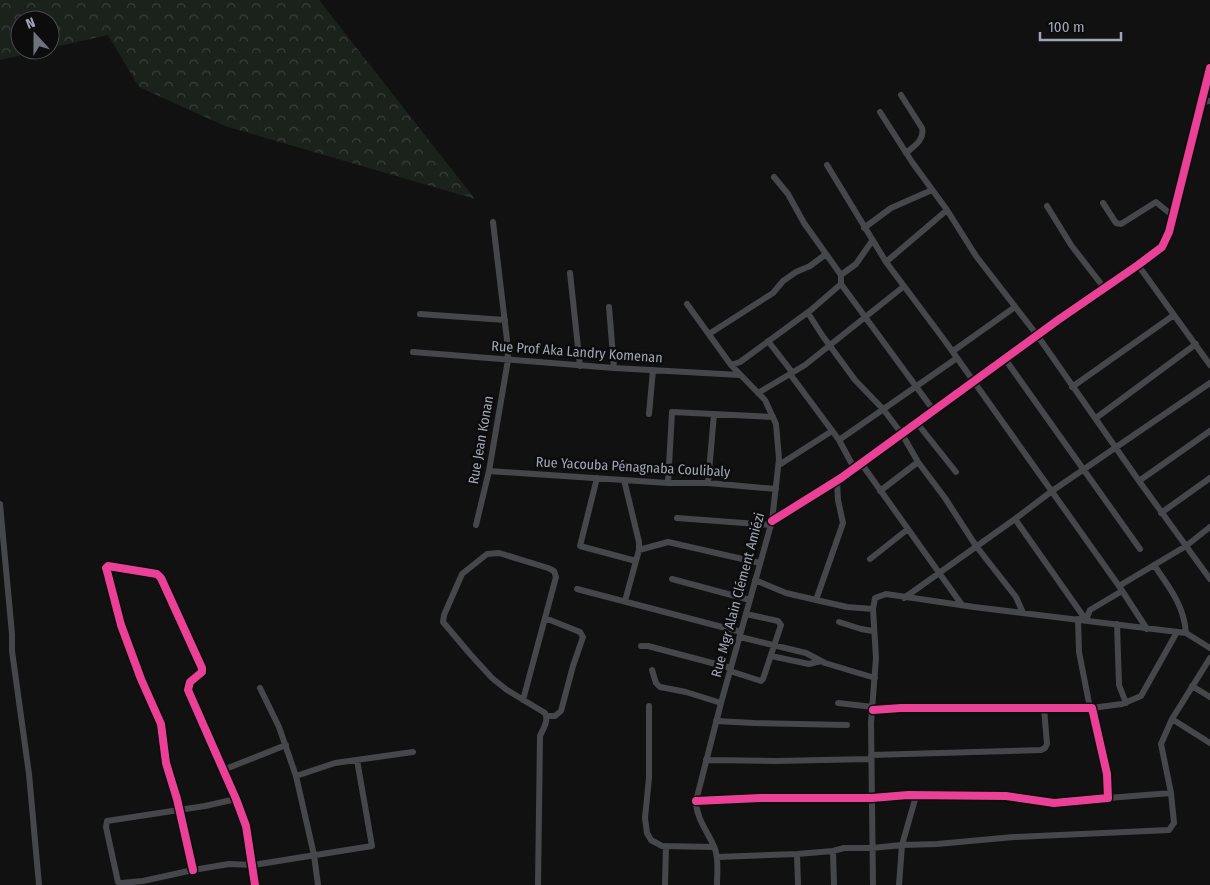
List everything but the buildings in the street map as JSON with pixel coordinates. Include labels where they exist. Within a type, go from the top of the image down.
[{"type":"street","points":[[677,518],[772,523],[837,481],[1165,244],[1174,216],[1210,68]]},
{"type":"street","points":[[901,95],[924,133],[923,138],[906,153]]},
{"type":"street","points":[[1202,102],[1210,101]]},
{"type":"street","points":[[880,112],[976,256],[1037,336],[1161,513],[1210,577]]},
{"type":"street","points":[[827,165],[872,241],[903,287],[953,351],[1121,588],[1146,628]]},
{"type":"street","points":[[774,177],[788,194],[804,223],[841,275],[841,284],[934,411]]},
{"type":"street","points":[[864,228],[891,208],[932,190]]},
{"type":"street","points":[[1102,203],[1116,223],[1121,224],[1156,202],[1174,216]]},
{"type":"street","points":[[1047,206],[1071,245],[1104,289]]},
{"type":"street","points":[[886,262],[946,210]]},
{"type":"street","name":"Rue Jean Konan","points":[[476,525],[489,471],[508,360],[493,222]]},
{"type":"street","points":[[841,275],[856,264],[872,241]]},
{"type":"street","points":[[709,334],[778,290],[783,281],[796,272],[810,266],[826,254]]},
{"type":"street","points":[[1138,265],[1210,365]]},
{"type":"street","points":[[570,273],[580,366]]},
{"type":"street","points":[[731,365],[740,362],[808,313],[841,284]]},
{"type":"street","points":[[758,393],[805,364],[903,287]]},
{"type":"street","name":"Rue Mgr Alain Clément Amiézi","points":[[687,304],[731,365],[765,400],[774,417],[778,440],[779,465],[772,523],[716,721],[696,801]]},
{"type":"street","points":[[609,307],[614,368]]},
{"type":"street","points":[[953,351],[1015,307]]},
{"type":"street","points":[[808,313],[854,380],[884,409],[902,434],[918,462],[945,498],[976,546],[1016,597],[1023,613]]},
{"type":"street","points":[[420,314],[505,320]]},
{"type":"street","points":[[1072,387],[1174,315]]},
{"type":"street","points":[[768,341],[839,440],[854,468]]},
{"type":"street","points":[[1096,418],[1196,344]]},
{"type":"street","name":"Rue Prof Aka Landry Komenan","points":[[413,352],[580,366],[740,375]]},
{"type":"street","points":[[839,440],[957,358]]},
{"type":"street","points":[[1005,359],[1140,549]]},
{"type":"street","points":[[649,414],[653,370]]},
{"type":"street","points":[[904,598],[1052,491],[1210,383]]},
{"type":"street","points":[[668,483],[672,412],[774,417]]},
{"type":"street","points":[[708,483],[714,414]]},
{"type":"street","points":[[917,423],[956,472]]},
{"type":"street","points":[[779,465],[832,431]]},
{"type":"street","points":[[1139,481],[1210,431]]},
{"type":"street","points":[[880,491],[918,462]]},
{"type":"street","points":[[861,463],[962,605]]},
{"type":"street","name":"Rue Yacouba Pénagnaba Coulibaly","points":[[489,471],[668,483],[708,483],[776,489]]},
{"type":"street","points":[[597,478],[580,546],[636,561]]},
{"type":"street","points":[[1161,513],[1210,478]]},
{"type":"street","points":[[624,480],[639,542],[639,550],[625,601]]},
{"type":"street","points":[[816,600],[843,522],[838,500],[837,481]]},
{"type":"street","points":[[0,504],[12,651],[29,774],[39,885]]},
{"type":"street","points":[[1015,519],[1086,620]]},
{"type":"street","points":[[1086,620],[1090,610],[1154,565],[1186,546],[1210,527]]},
{"type":"street","points":[[870,559],[908,529]]},
{"type":"street","points":[[639,550],[668,542],[760,563]]},
{"type":"street","points":[[523,700],[545,618],[556,577],[554,571],[493,552],[487,554],[462,574],[443,618],[445,625],[481,667],[507,690],[547,716],[555,716],[561,711],[583,637],[580,632],[545,618]]},
{"type":"street","points":[[1154,565],[1174,592],[1185,619],[1186,633]]},
{"type":"street","points":[[193,870],[179,811],[178,799],[166,763],[161,724],[140,679],[121,625],[106,568],[108,566],[157,574],[161,578],[202,668],[202,672],[190,682],[188,690],[246,826],[255,885]]},
{"type":"street","points":[[672,579],[750,600]]},
{"type":"street","points":[[756,580],[786,593],[848,607],[873,609]]},
{"type":"street","points":[[577,589],[625,601],[775,646],[806,653],[821,661],[875,678]]},
{"type":"street","points":[[873,885],[870,723],[873,708],[876,658],[873,609],[875,598],[879,595],[886,594],[904,598],[1186,633],[1210,648]]},
{"type":"street","points":[[641,646],[648,646],[731,670],[761,681],[775,646],[781,623],[746,614]]},
{"type":"street","points":[[1078,619],[1079,652],[1107,774],[1108,798]]},
{"type":"street","points":[[839,622],[861,630],[874,631]]},
{"type":"street","points":[[1117,624],[1119,685],[1126,702]]},
{"type":"street","points":[[838,703],[873,708],[1091,708],[1126,702],[1141,696],[1178,632]]},
{"type":"street","points":[[771,656],[809,664],[821,661]]},
{"type":"street","points":[[717,856],[797,854],[833,851],[844,848],[937,844],[1014,837],[1169,830],[1174,823],[1171,793],[1161,744],[1172,719],[1210,658]]},
{"type":"street","points":[[652,670],[656,683],[660,686],[721,703]]},
{"type":"street","points":[[1192,686],[1210,697]]},
{"type":"street","points":[[260,688],[280,727],[296,776],[314,855],[318,885]]},
{"type":"street","points":[[649,706],[649,778],[645,818],[647,834],[657,844],[666,846],[714,847]]},
{"type":"street","points":[[706,760],[776,761],[1041,750],[1047,744],[1044,708]]},
{"type":"street","points":[[538,885],[540,736],[547,716]]},
{"type":"street","points":[[1172,719],[1210,743]]},
{"type":"street","points":[[716,721],[847,725]]},
{"type":"street","points":[[223,770],[286,745]]},
{"type":"street","points":[[296,776],[335,763],[413,752]]},
{"type":"street","points":[[236,799],[179,811],[107,821],[106,827],[116,879],[120,883],[143,881],[229,864],[253,865],[372,846],[357,760]]},
{"type":"street","points":[[717,885],[717,856],[696,810],[696,801],[760,798],[1006,796],[1054,803],[1171,793]]},
{"type":"street","points":[[899,885],[902,845],[916,796]]},
{"type":"street","points":[[666,846],[666,885]]},
{"type":"street","points":[[833,851],[834,885]]},
{"type":"street","points":[[797,854],[798,885]]},
{"type":"green space","points":[[0,0],[319,0],[475,199],[225,126],[139,87],[108,35],[60,46],[60,10],[10,10],[10,58],[0,60]]},
{"type":"cycle path","points":[[772,521],[841,478],[1162,247],[1169,232],[1210,68]]},
{"type":"cycle path","points":[[193,870],[177,799],[166,763],[161,724],[141,679],[121,625],[106,568],[108,566],[157,574],[161,578],[202,668],[202,672],[190,682],[188,690],[246,826],[255,885]]},
{"type":"cycle path","points":[[696,801],[760,798],[872,798],[908,795],[1006,796],[1054,803],[1108,798],[1107,774],[1092,708],[901,708],[873,710]]}]
